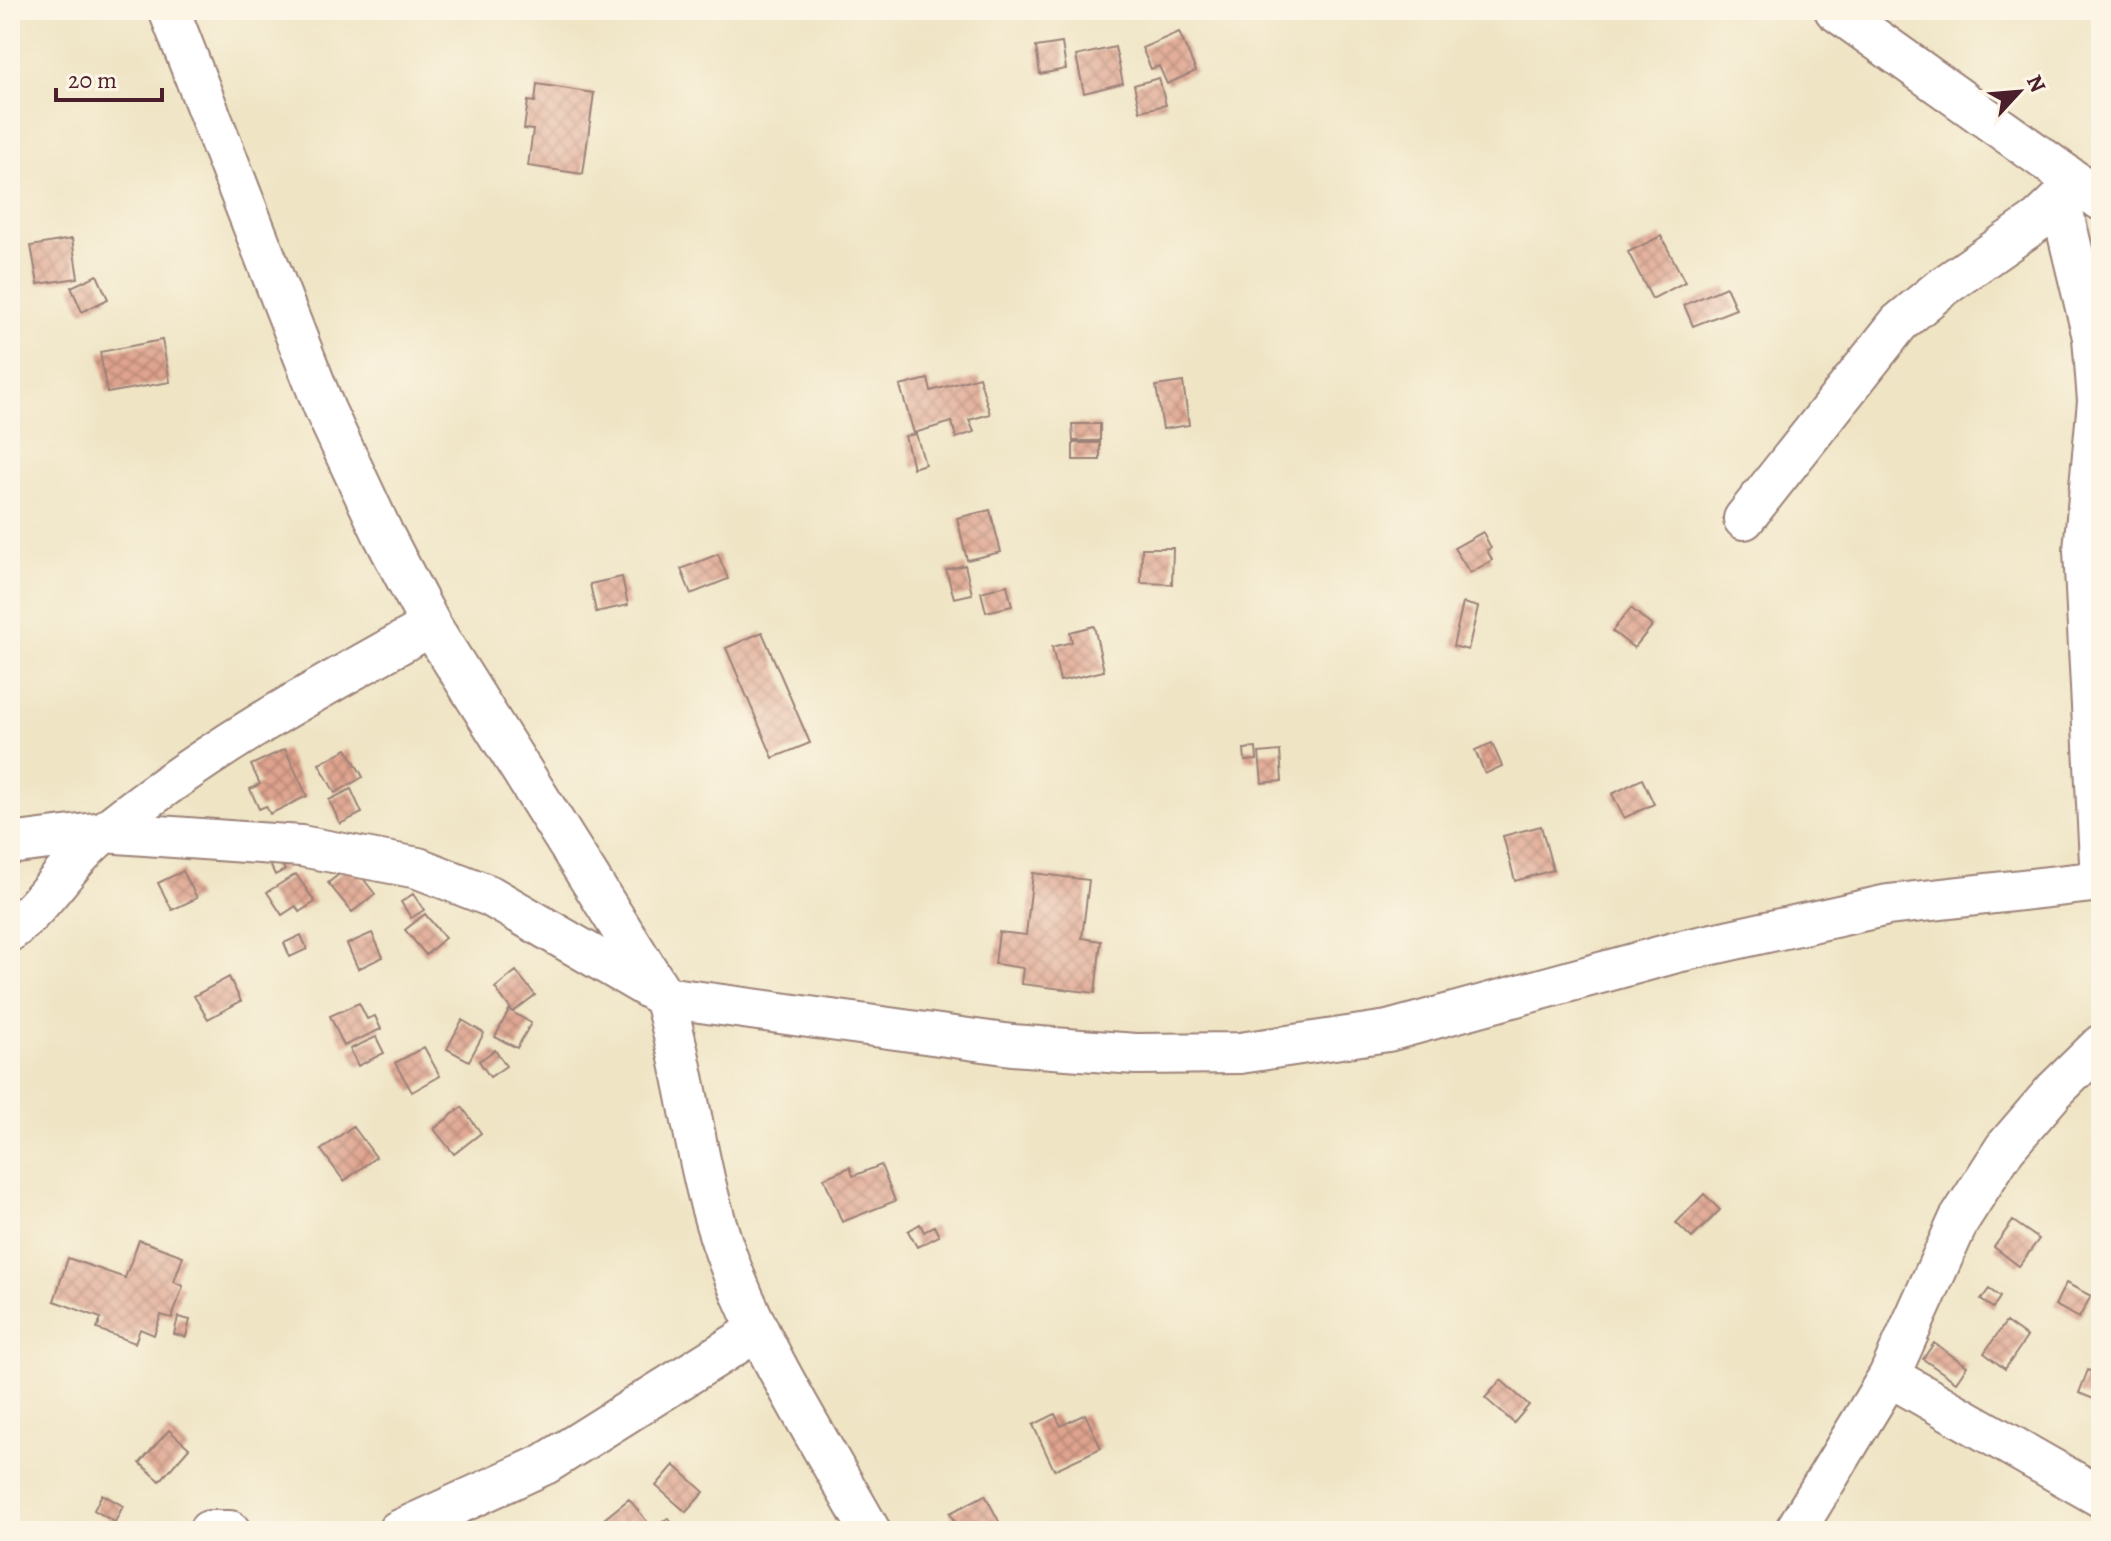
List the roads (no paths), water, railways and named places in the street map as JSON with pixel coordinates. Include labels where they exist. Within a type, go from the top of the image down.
[{"type":"street","points":[[169,10],[325,410],[383,534],[431,626],[664,997],[677,1039],[701,1164],[726,1254],[757,1331],[870,1531]]},
{"type":"street","points":[[10,844],[103,832],[301,846],[418,868],[490,896],[664,997],[1012,1045],[1136,1054],[1240,1053],[1388,1031],[1677,952],[1888,905],[2101,881],[2084,550],[2098,401],[2078,194],[1835,10]]},
{"type":"street","points":[[1744,519],[1899,323],[1940,289],[2078,194]]},
{"type":"street","points":[[10,931],[103,832],[256,724],[431,626]]},
{"type":"street","points":[[1795,1531],[1889,1376],[1959,1220],[2005,1148],[2055,1090],[2101,1045]]},
{"type":"street","points":[[398,1531],[545,1464],[757,1331]]},
{"type":"street","points":[[1889,1376],[2101,1497]]},
{"type":"street","points":[[209,1531],[230,1531]]}]
